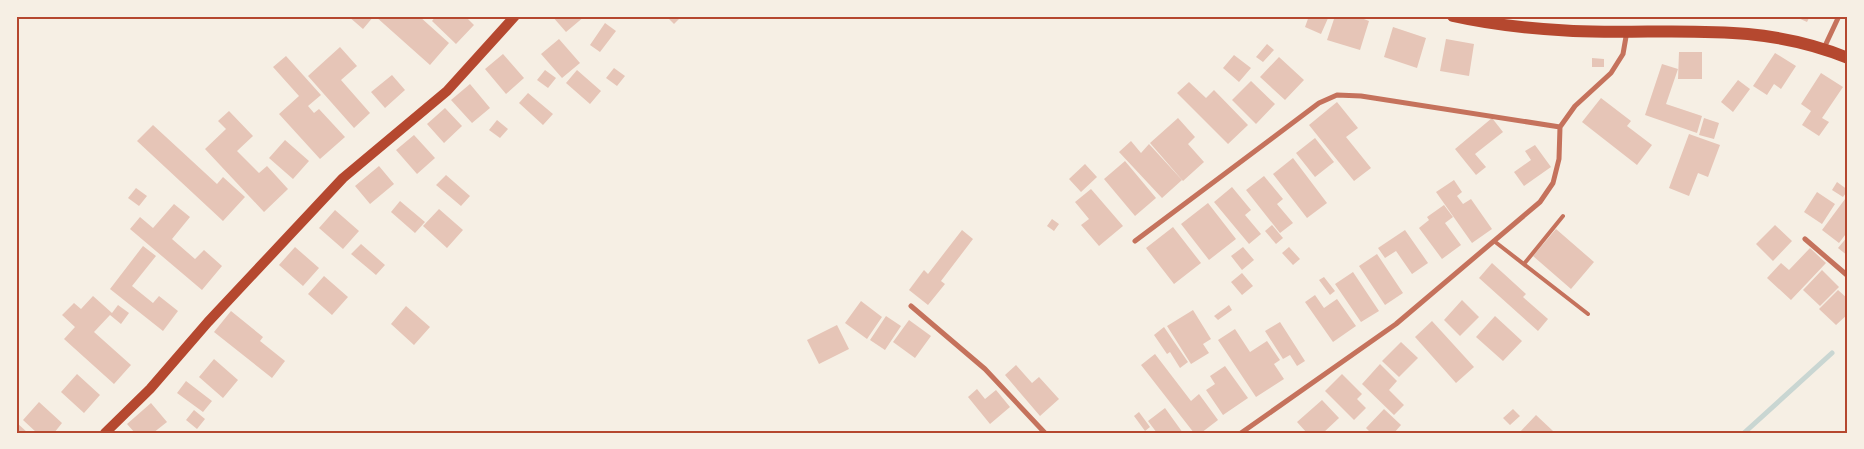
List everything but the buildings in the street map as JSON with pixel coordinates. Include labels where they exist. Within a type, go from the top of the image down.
[{"type":"main road","points":[[105,433],[150,388],[208,322],[343,178],[447,91],[515,16]]},
{"type":"main road","points":[[1453,16],[1500,26],[1573,31],[1726,31],[1767,36],[1824,49],[1848,58]]},
{"type":"street","points":[[1824,49],[1839,16]]},
{"type":"street","points":[[1241,433],[1396,324],[1540,202],[1553,182],[1558,159],[1560,127],[1575,106],[1611,73],[1623,54],[1627,31]]},
{"type":"street","points":[[1135,241],[1288,124],[1319,103],[1337,95],[1361,96],[1560,127]]},
{"type":"street","points":[[1805,239],[1848,276]]},
{"type":"street","points":[[912,306],[985,369],[1045,433]]},
{"type":"lane","points":[[1524,264],[1563,216]]},
{"type":"lane","points":[[1494,241],[1588,314]]},
{"type":"waterway","points":[[1744,433],[1832,353]]}]
